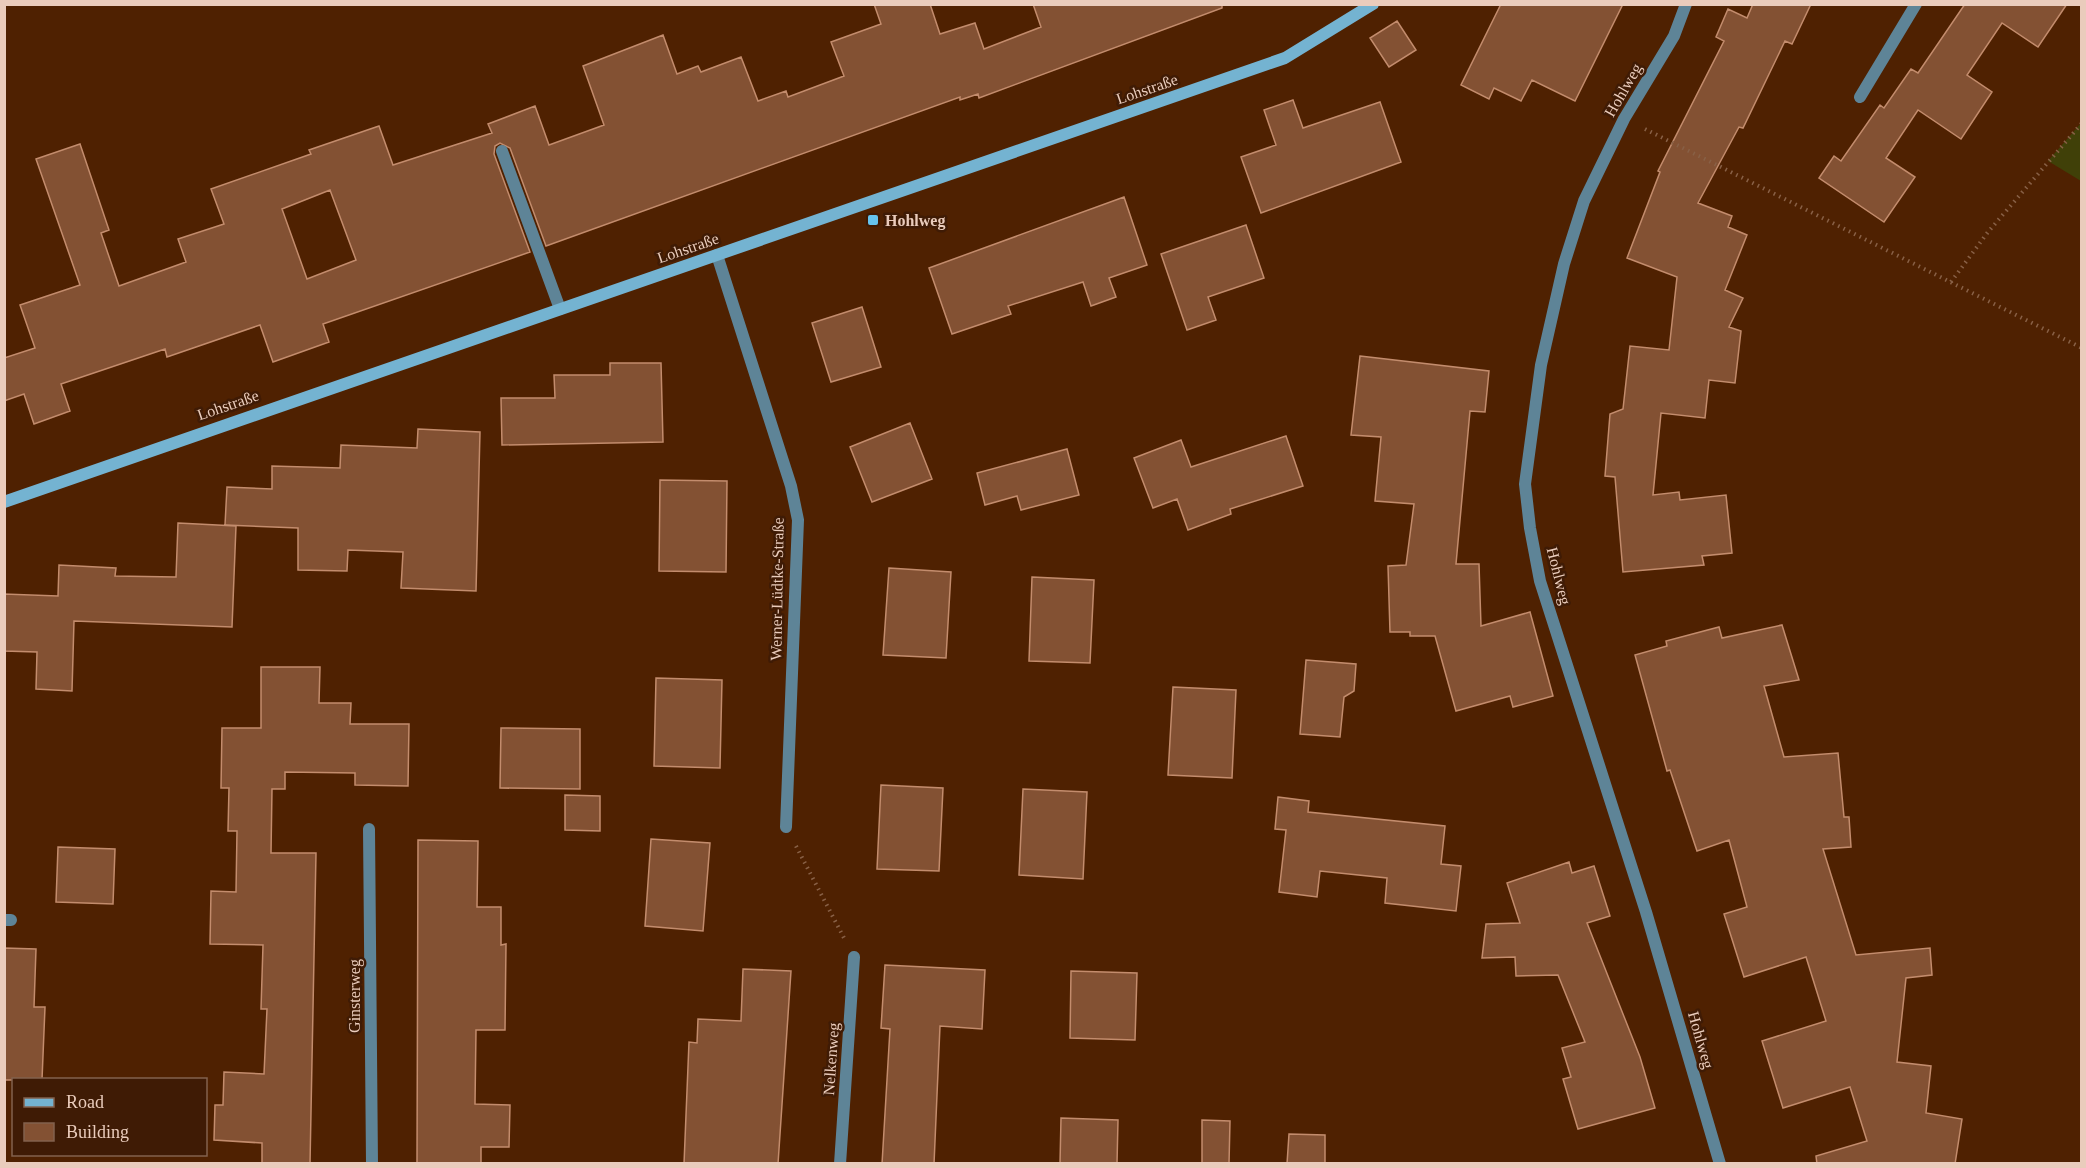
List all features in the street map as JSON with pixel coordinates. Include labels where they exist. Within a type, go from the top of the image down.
[{"type":"main road","name":"Lohstraße","points":[[4,502],[1285,58],[1373,4]]},
{"type":"street","name":"Hohlweg","points":[[1686,4],[1674,36],[1624,119],[1584,201],[1564,264],[1541,365],[1525,484],[1540,581],[1646,912],[1720,1164]]},
{"type":"street","points":[[1860,97],[1916,4]]},
{"type":"street","points":[[502,152],[560,309]]},
{"type":"street","name":"Werner-Lüdtke-Straße","points":[[717,255],[790,486],[798,520],[786,827]]},
{"type":"street","name":"Ginsterweg","points":[[369,829],[372,1164]]},
{"type":"street","name":"Nelkenweg","points":[[840,1164],[854,957]]},
{"type":"path","points":[[1624,119],[2082,348]]},
{"type":"path","points":[[1951,282],[1988,232],[2082,123]]},
{"type":"path","points":[[786,827],[854,957]]},
{"type":"shaded area","points":[[2081,123],[2081,181],[2048,161]]},
{"type":"building","points":[[874,4],[930,4],[940,34],[975,23],[984,49],[1041,27],[1033,4],[1222,4],[1222,8],[979,98],[978,94],[960,100],[960,97],[546,246],[510,148],[500,143],[495,146],[494,154],[530,252],[323,324],[329,342],[273,362],[260,325],[167,357],[165,349],[61,384],[70,411],[34,424],[24,394],[4,401],[4,358],[35,348],[20,305],[80,285],[36,159],[80,144],[109,230],[101,233],[119,286],[186,262],[178,239],[224,224],[211,189],[311,154],[309,150],[379,126],[393,165],[492,133],[488,124],[535,106],[549,145],[604,125],[583,66],[663,35],[677,74],[698,66],[701,72],[741,57],[758,101],[786,91],[788,97],[844,76],[831,42],[881,24]],"holes":[[[330,190],[356,260],[307,279],[282,209]]]},
{"type":"building","points":[[1501,4],[1623,4],[1575,101],[1532,80],[1521,101],[1494,88],[1489,99],[1461,85]]},
{"type":"building","points":[[1753,4],[1811,4],[1792,44],[1785,41],[1743,128],[1739,127],[1698,203],[1732,216],[1728,227],[1747,235],[1725,290],[1743,298],[1729,327],[1741,331],[1735,383],[1709,380],[1705,418],[1661,413],[1653,495],[1679,492],[1680,500],[1726,495],[1732,553],[1702,556],[1704,565],[1623,572],[1615,477],[1605,476],[1610,414],[1623,409],[1630,346],[1669,350],[1677,277],[1627,258],[1660,172],[1658,171],[1724,41],[1716,37],[1728,9],[1747,18]]},
{"type":"building","points":[[1965,4],[2067,4],[2038,47],[2002,23],[1967,75],[1992,92],[1961,139],[1918,110],[1886,158],[1915,177],[1884,222],[1819,178],[1834,156],[1841,161],[1880,105],[1884,108],[1911,69],[1918,73]]},
{"type":"building","points":[[1397,21],[1416,50],[1389,67],[1370,38]]},
{"type":"building","points":[[1293,100],[1303,128],[1380,102],[1401,162],[1261,213],[1241,157],[1276,145],[1264,110]]},
{"type":"building","points":[[1124,197],[1147,265],[1109,278],[1116,297],[1091,306],[1083,282],[1008,306],[1011,314],[952,334],[929,268]]},
{"type":"building","points":[[1246,225],[1264,278],[1208,297],[1216,320],[1187,330],[1161,254]]},
{"type":"building","points":[[862,307],[881,367],[831,382],[812,323]]},
{"type":"building","points":[[1360,356],[1489,371],[1485,412],[1470,411],[1456,564],[1479,564],[1481,626],[1530,612],[1553,696],[1513,707],[1510,696],[1456,711],[1435,636],[1410,636],[1410,632],[1390,632],[1388,566],[1406,565],[1414,504],[1375,501],[1381,437],[1351,435]]},
{"type":"building","points":[[610,363],[661,363],[663,442],[502,445],[501,398],[555,398],[554,375],[610,375]]},
{"type":"building","points":[[910,423],[932,479],[872,502],[850,447]]},
{"type":"building","points":[[418,429],[480,432],[476,591],[401,588],[403,552],[348,550],[347,571],[298,570],[298,528],[225,525],[227,487],[272,489],[272,466],[340,468],[341,445],[417,448]]},
{"type":"building","points":[[1286,436],[1303,486],[1230,509],[1231,514],[1188,530],[1177,499],[1153,508],[1134,458],[1181,440],[1191,467]]},
{"type":"building","points":[[1067,449],[1079,495],[1021,510],[1017,496],[985,505],[977,473]]},
{"type":"building","points":[[660,480],[727,481],[726,572],[659,571]]},
{"type":"building","points":[[178,523],[236,526],[232,627],[74,621],[72,691],[36,689],[37,652],[4,651],[4,594],[58,596],[59,565],[116,568],[115,576],[176,577]]},
{"type":"building","points":[[889,568],[951,572],[946,658],[883,655]]},
{"type":"building","points":[[1032,577],[1094,580],[1090,663],[1029,661]]},
{"type":"building","points":[[1782,625],[1799,680],[1764,686],[1784,757],[1838,753],[1844,817],[1849,817],[1851,847],[1823,849],[1856,955],[1930,948],[1932,975],[1906,978],[1897,1062],[1931,1066],[1926,1113],[1962,1119],[1955,1164],[1817,1164],[1816,1156],[1867,1141],[1850,1087],[1783,1108],[1762,1041],[1826,1021],[1806,957],[1744,977],[1724,914],[1747,907],[1729,840],[1697,851],[1670,770],[1667,771],[1635,655],[1667,646],[1666,641],[1719,627],[1722,638]]},
{"type":"building","points":[[1306,660],[1356,664],[1354,691],[1344,697],[1340,737],[1300,734]]},
{"type":"building","points":[[261,667],[320,667],[319,703],[351,703],[350,724],[409,724],[408,786],[355,785],[355,773],[285,772],[285,789],[272,789],[271,853],[316,853],[310,1164],[262,1164],[262,1143],[214,1140],[215,1105],[223,1105],[224,1072],[264,1074],[267,1009],[261,1009],[263,945],[210,944],[211,891],[236,892],[237,831],[228,831],[229,788],[221,788],[222,728],[261,728]]},
{"type":"building","points":[[656,678],[722,680],[720,768],[654,766]]},
{"type":"building","points":[[1173,687],[1236,690],[1232,778],[1168,775]]},
{"type":"building","points":[[501,728],[580,729],[580,789],[500,788]]},
{"type":"building","points":[[881,785],[943,788],[939,871],[877,869]]},
{"type":"building","points":[[1023,789],[1087,792],[1083,879],[1019,875]]},
{"type":"building","points":[[565,795],[600,796],[600,831],[565,830]]},
{"type":"building","points":[[1278,797],[1309,801],[1308,812],[1445,826],[1441,864],[1461,866],[1456,911],[1385,903],[1387,878],[1320,871],[1317,897],[1279,892],[1286,830],[1275,829]]},
{"type":"building","points":[[651,839],[710,843],[703,931],[645,926]]},
{"type":"building","points":[[418,840],[478,841],[477,907],[501,907],[501,945],[506,944],[505,1030],[476,1030],[475,1104],[510,1105],[509,1147],[481,1147],[481,1164],[417,1164]]},
{"type":"building","points":[[58,847],[115,849],[113,904],[56,902]]},
{"type":"building","points":[[1569,862],[1572,873],[1594,866],[1610,916],[1587,923],[1640,1057],[1655,1108],[1578,1129],[1563,1079],[1571,1077],[1562,1048],[1585,1042],[1558,975],[1516,976],[1515,957],[1482,958],[1486,924],[1520,923],[1507,883]]},
{"type":"building","points":[[4,948],[36,949],[34,1007],[45,1007],[42,1078],[4,1080]]},
{"type":"building","points":[[885,965],[985,970],[982,1029],[940,1026],[934,1164],[882,1164],[890,1029],[881,1028]]},
{"type":"building","points":[[743,969],[791,971],[778,1164],[684,1164],[689,1042],[697,1043],[698,1019],[741,1021]]},
{"type":"building","points":[[1071,971],[1137,973],[1135,1040],[1070,1038]]},
{"type":"building","points":[[1061,1118],[1118,1120],[1117,1164],[1060,1164]]},
{"type":"building","points":[[1202,1120],[1230,1121],[1229,1164],[1202,1164]]},
{"type":"building","points":[[1289,1134],[1325,1135],[1325,1164],[1287,1164]]},
{"type":"place","name":"Hohlweg","points":[[873,220]]}]
